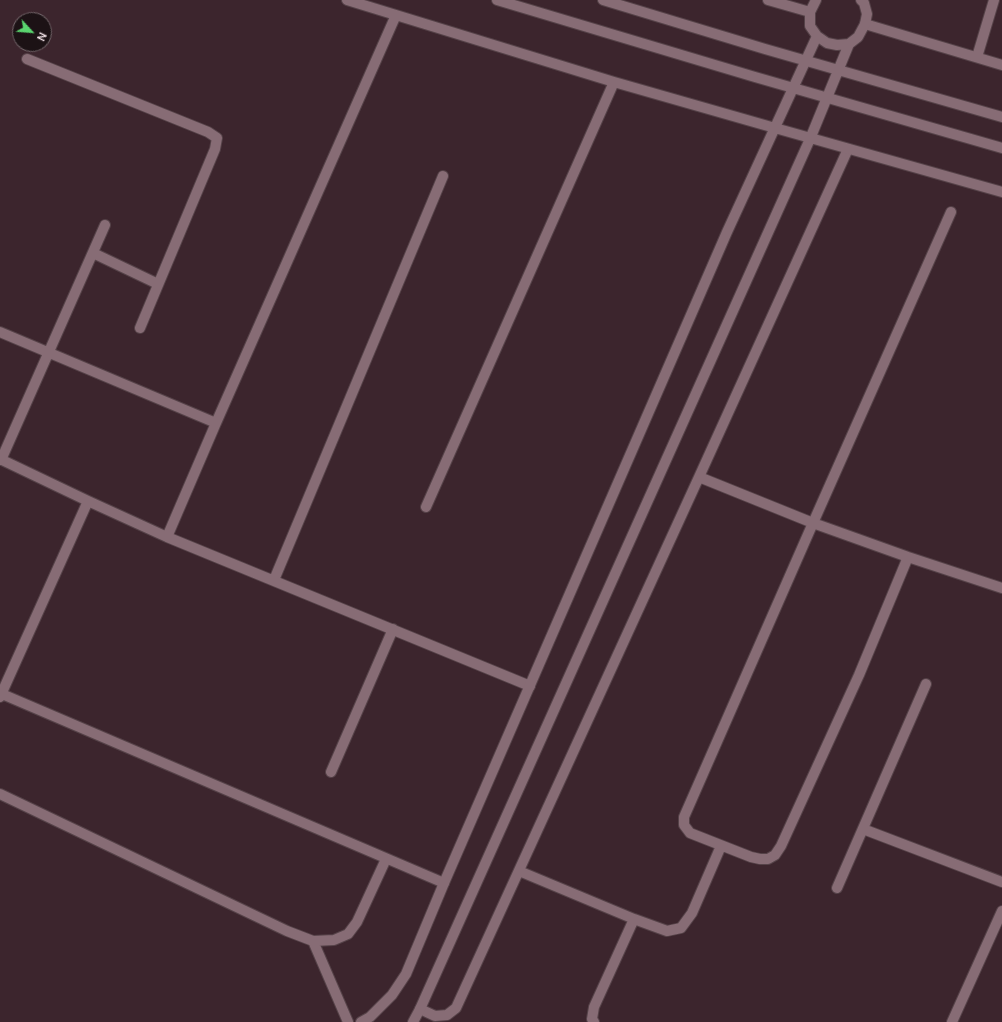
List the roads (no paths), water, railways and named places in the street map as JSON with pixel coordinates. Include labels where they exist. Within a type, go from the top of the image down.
[{"type":"street","points":[[347,0],[614,82],[810,139],[1002,192]]},
{"type":"street","points":[[497,0],[792,88],[1002,148]]},
{"type":"street","points":[[603,0],[805,61],[1002,117]]},
{"type":"street","points":[[768,0],[810,12]]},
{"type":"street","points":[[816,0],[810,12],[810,26],[817,36],[827,43],[837,45],[849,44],[858,38],[865,24],[867,14],[863,1]]},
{"type":"street","points":[[977,57],[994,0]]},
{"type":"street","points":[[167,536],[396,15]]},
{"type":"street","points":[[865,24],[1002,65]]},
{"type":"street","points":[[361,1022],[370,1016],[392,995],[406,974],[444,883],[727,232],[817,36]]},
{"type":"street","points":[[413,1022],[810,139],[849,44]]},
{"type":"street","points":[[27,59],[208,132],[217,138],[215,149],[140,328]]},
{"type":"street","points":[[426,507],[614,82]]},
{"type":"street","points":[[420,1009],[435,1016],[447,1015],[456,1008],[848,149]]},
{"type":"street","points":[[274,580],[443,176]]},
{"type":"street","points":[[908,557],[859,676],[781,846],[775,855],[768,859],[751,858],[690,834],[684,825],[684,817],[951,212]]},
{"type":"street","points":[[105,225],[0,459],[88,501],[167,536],[530,686]]},
{"type":"street","points":[[93,253],[158,284]]},
{"type":"street","points":[[0,332],[216,423]]},
{"type":"street","points":[[699,477],[813,523],[908,557],[1002,588]]},
{"type":"street","points":[[88,501],[1,696],[444,883]]},
{"type":"street","points":[[331,772],[393,630]]},
{"type":"street","points":[[837,888],[926,684]]},
{"type":"street","points":[[0,794],[288,931],[313,941],[334,940],[348,934],[357,922],[386,859]]},
{"type":"street","points":[[863,829],[1002,882]]},
{"type":"street","points":[[518,872],[667,931],[681,928],[692,913],[721,846]]},
{"type":"street","points":[[952,1022],[1002,911]]},
{"type":"street","points":[[594,1022],[592,1019],[594,1007],[634,919]]},
{"type":"street","points":[[313,941],[348,1022]]}]
